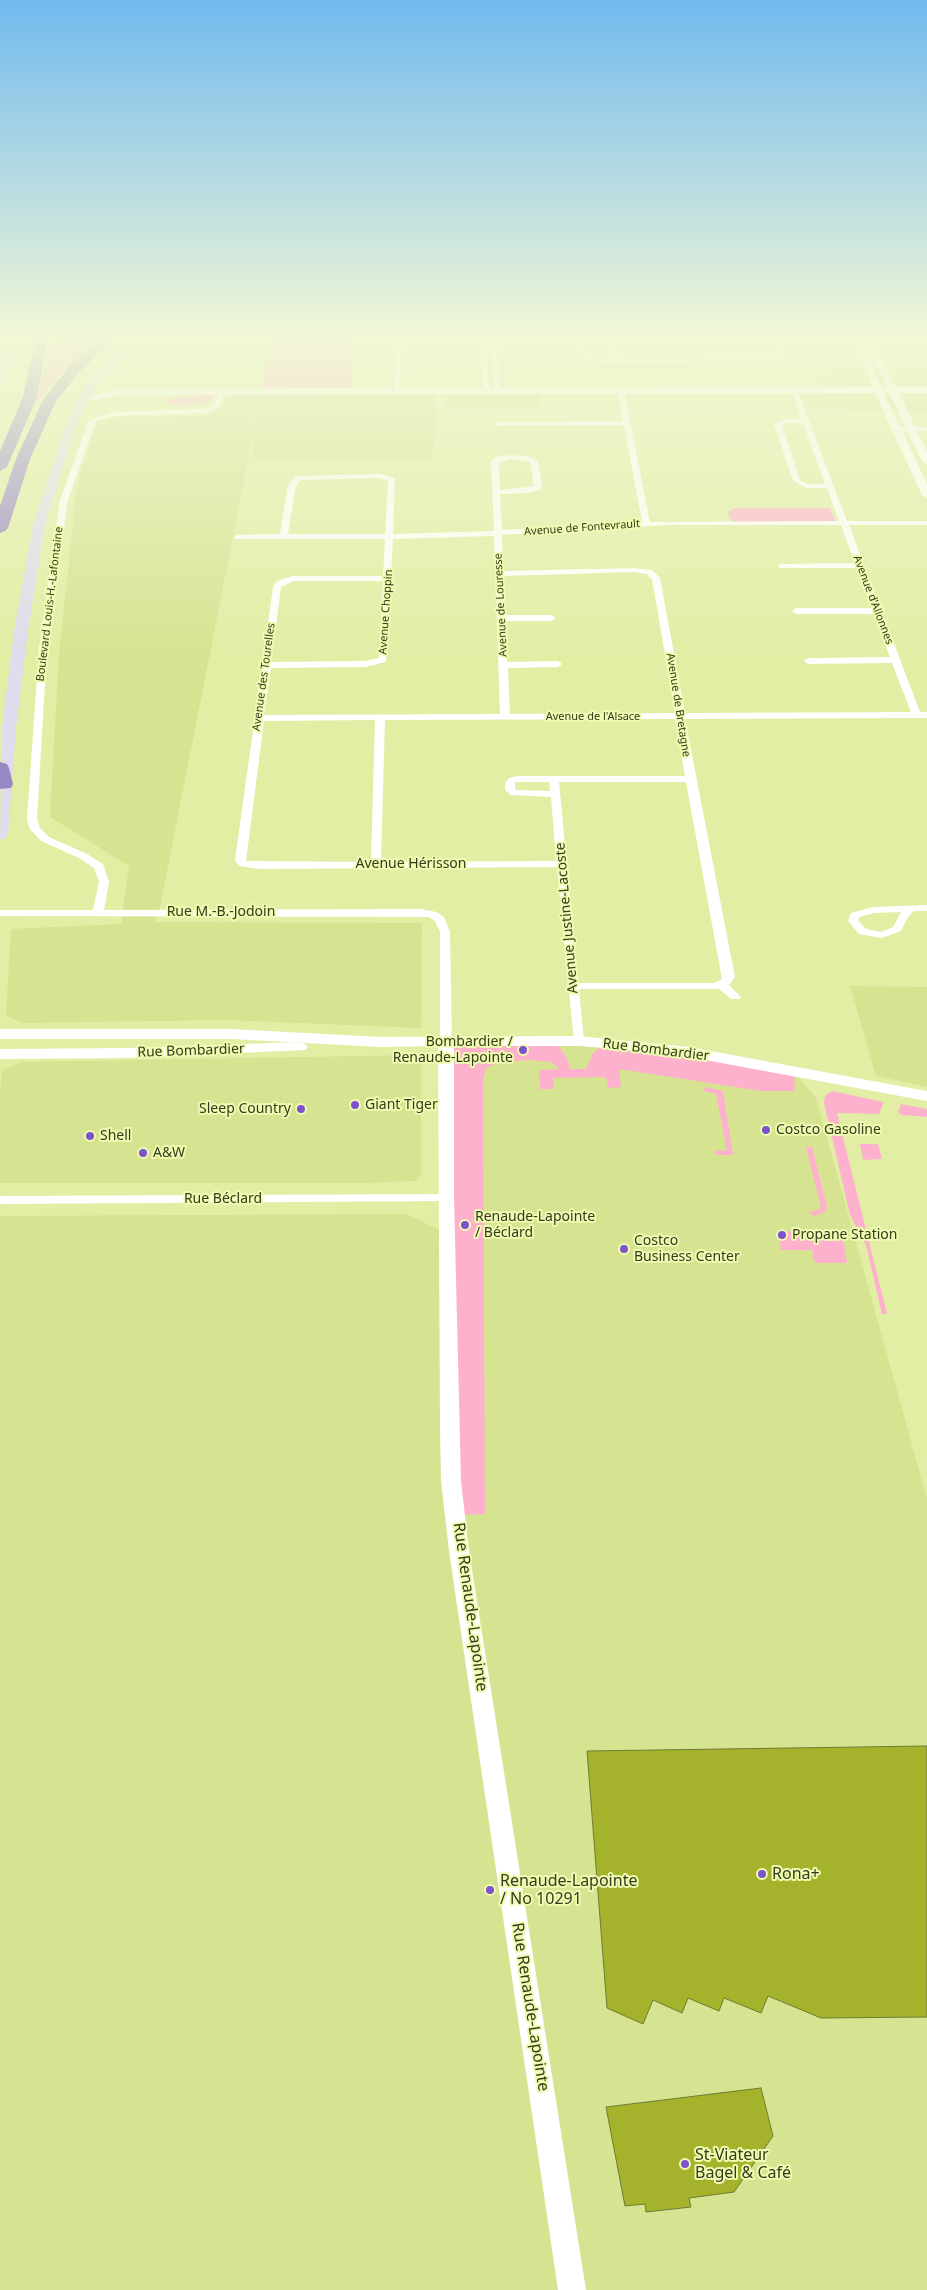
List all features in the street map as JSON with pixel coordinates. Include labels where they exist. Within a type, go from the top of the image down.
[{"type":"highway","points":[[0,467],[10,444]]},
{"type":"highway","points":[[0,528],[30,444]]},
{"type":"main road","name":"Boulevard Louis-H.-Lafontaine","points":[[0,835],[2,776],[21,631],[39,524],[66,444]]},
{"type":"street","name":"Boulevard Louis-H.-Lafontaine","points":[[83,444],[64,500],[43,648],[32,819],[34,829],[45,839],[83,856],[99,866],[104,882],[98,912]]},
{"type":"street","points":[[631,444],[646,524]]},
{"type":"street","points":[[785,444],[797,480],[806,486],[830,486]]},
{"type":"street","name":"Avenue d'Allonnes","points":[[814,444],[916,714]]},
{"type":"street","points":[[904,444],[927,495]]},
{"type":"street","points":[[919,444],[927,462]]},
{"type":"street","name":"Avenue de Louresse","points":[[497,492],[526,492],[537,488],[534,461],[522,457],[496,459],[494,463],[497,492],[505,717]]},
{"type":"street","name":"Avenue Choppin","points":[[266,665],[365,664],[383,660],[389,578],[392,480],[384,477],[365,476],[307,477],[294,481],[284,536]]},
{"type":"street","name":"Avenue de Fontevrault","points":[[238,537],[498,534],[646,524],[927,523]]},
{"type":"street","points":[[781,566],[859,565]]},
{"type":"street","name":"Avenue de Bretagne","points":[[500,574],[634,570],[649,572],[654,575],[680,707],[690,779],[729,977],[722,985]]},
{"type":"street","name":"Avenue des Tourelles","points":[[260,866],[243,864],[240,860],[240,854],[276,587],[280,583],[293,578],[389,578]]},
{"type":"street","points":[[796,611],[876,611]]},
{"type":"street","points":[[502,618],[552,618]]},
{"type":"street","points":[[808,661],[895,660]]},
{"type":"street","points":[[504,665],[558,664]]},
{"type":"street","name":"Avenue de l'Alsace","points":[[258,718],[927,715]]},
{"type":"street","points":[[376,864],[380,717]]},
{"type":"street","points":[[555,794],[518,794],[510,790],[512,780],[690,779]]},
{"type":"street","name":"Avenue Justine-Lacoste","points":[[554,780],[578,1041]]},
{"type":"street","name":"Avenue Hérisson","points":[[260,866],[563,864]]},
{"type":"street","points":[[911,908],[903,916],[897,929],[882,935],[863,932],[853,921],[855,915],[866,911],[911,908],[927,908]]},
{"type":"street","name":"Rue M.-B.-Jodoin","points":[[0,913],[421,912],[440,919]]},
{"type":"street","name":"Rue Renaude-Lapointe","points":[[440,919],[444,925],[445,932],[449,1429],[459,1551],[487,1724],[572,2290]]},
{"type":"street","points":[[574,986],[722,985],[735,997]]},
{"type":"street","name":"Rue Bombardier","points":[[0,1034],[231,1034],[381,1042],[578,1041],[689,1052],[927,1096]]},
{"type":"street","name":"Rue Bombardier","points":[[0,1054],[253,1049],[381,1042]]},
{"type":"street","name":"Rue Béclard","points":[[0,1200],[446,1198]]},
{"type":"shaded area","points":[[90,444],[251,444],[160,907],[154,922],[422,923],[421,1028],[225,1020],[22,1023],[6,1016],[11,929],[121,924],[129,866],[50,817],[59,656],[76,492]]},
{"type":"shaded area","points":[[253,444],[435,444],[431,458],[251,458]]},
{"type":"shaded area","points":[[733,508],[830,508],[836,522],[736,524],[729,518],[728,512]]},
{"type":"shaded area","points":[[850,986],[927,987],[927,1087],[876,1076]]},
{"type":"shaded area","points":[[555,1041],[794,1071],[816,1098],[927,1499],[927,2290],[0,2290],[0,1216],[406,1214],[446,1233],[446,1042]]},
{"type":"shaded area","points":[[555,1041],[567,1058],[570,1069],[586,1069],[593,1053],[606,1043],[794,1071],[795,1091],[761,1091],[619,1069],[621,1087],[608,1088],[606,1077],[553,1078],[554,1089],[540,1089],[539,1070],[560,1069],[551,1062],[528,1060],[497,1063],[486,1068],[483,1080],[485,1514],[456,1515],[446,1042]]},
{"type":"shaded area","points":[[416,1055],[421,1062],[421,1175],[416,1181],[365,1183],[0,1183],[0,1095],[2,1070],[22,1062]]},
{"type":"shaded area","points":[[705,1087],[723,1091],[733,1155],[716,1155],[715,1151],[727,1150],[716,1094],[704,1091]]},
{"type":"shaded area","points":[[832,1091],[884,1102],[879,1114],[837,1113],[887,1314],[882,1314],[866,1245],[850,1215],[824,1103],[825,1096]]},
{"type":"shaded area","points":[[901,1104],[927,1109],[927,1117],[901,1115],[898,1112]]},
{"type":"shaded area","points":[[860,1144],[878,1144],[882,1159],[863,1160]]},
{"type":"shaded area","points":[[806,1147],[812,1147],[827,1207],[825,1211],[815,1216],[808,1213],[821,1207]]},
{"type":"shaded area","points":[[777,1231],[831,1232],[839,1236],[844,1243],[847,1263],[815,1263],[812,1250],[781,1250]]},
{"type":"building","name":"Rona+","points":[[927,1746],[927,2017],[821,2018],[768,1996],[761,2013],[724,1998],[719,2011],[688,1998],[682,2013],[653,2000],[643,2024],[607,2008],[587,1751]]},
{"type":"building","name":"St-Viateur Bagel & Café","points":[[761,2088],[773,2136],[734,2192],[689,2198],[691,2207],[646,2212],[645,2204],[625,2206],[606,2107]]},
{"type":"place","name":"Bombardier / Renaude-Lapointe","points":[[523,1050]]},
{"type":"place","name":"Giant Tiger","points":[[355,1105]]},
{"type":"place","name":"Sleep Country","points":[[301,1109]]},
{"type":"place","name":"Costco Gasoline","points":[[766,1130]]},
{"type":"place","name":"Shell","points":[[90,1136]]},
{"type":"place","name":"A&W","points":[[143,1153]]},
{"type":"place","name":"Renaude-Lapointe / Béclard","points":[[465,1225]]},
{"type":"place","name":"Propane Station","points":[[782,1235]]},
{"type":"place","name":"Costco Business Center","points":[[624,1249]]},
{"type":"place","name":"Rona+","points":[[762,1874]]},
{"type":"place","name":"Renaude-Lapointe / No 10291","points":[[490,1890]]},
{"type":"place","name":"St-Viateur Bagel & Café","points":[[685,2164]]}]
